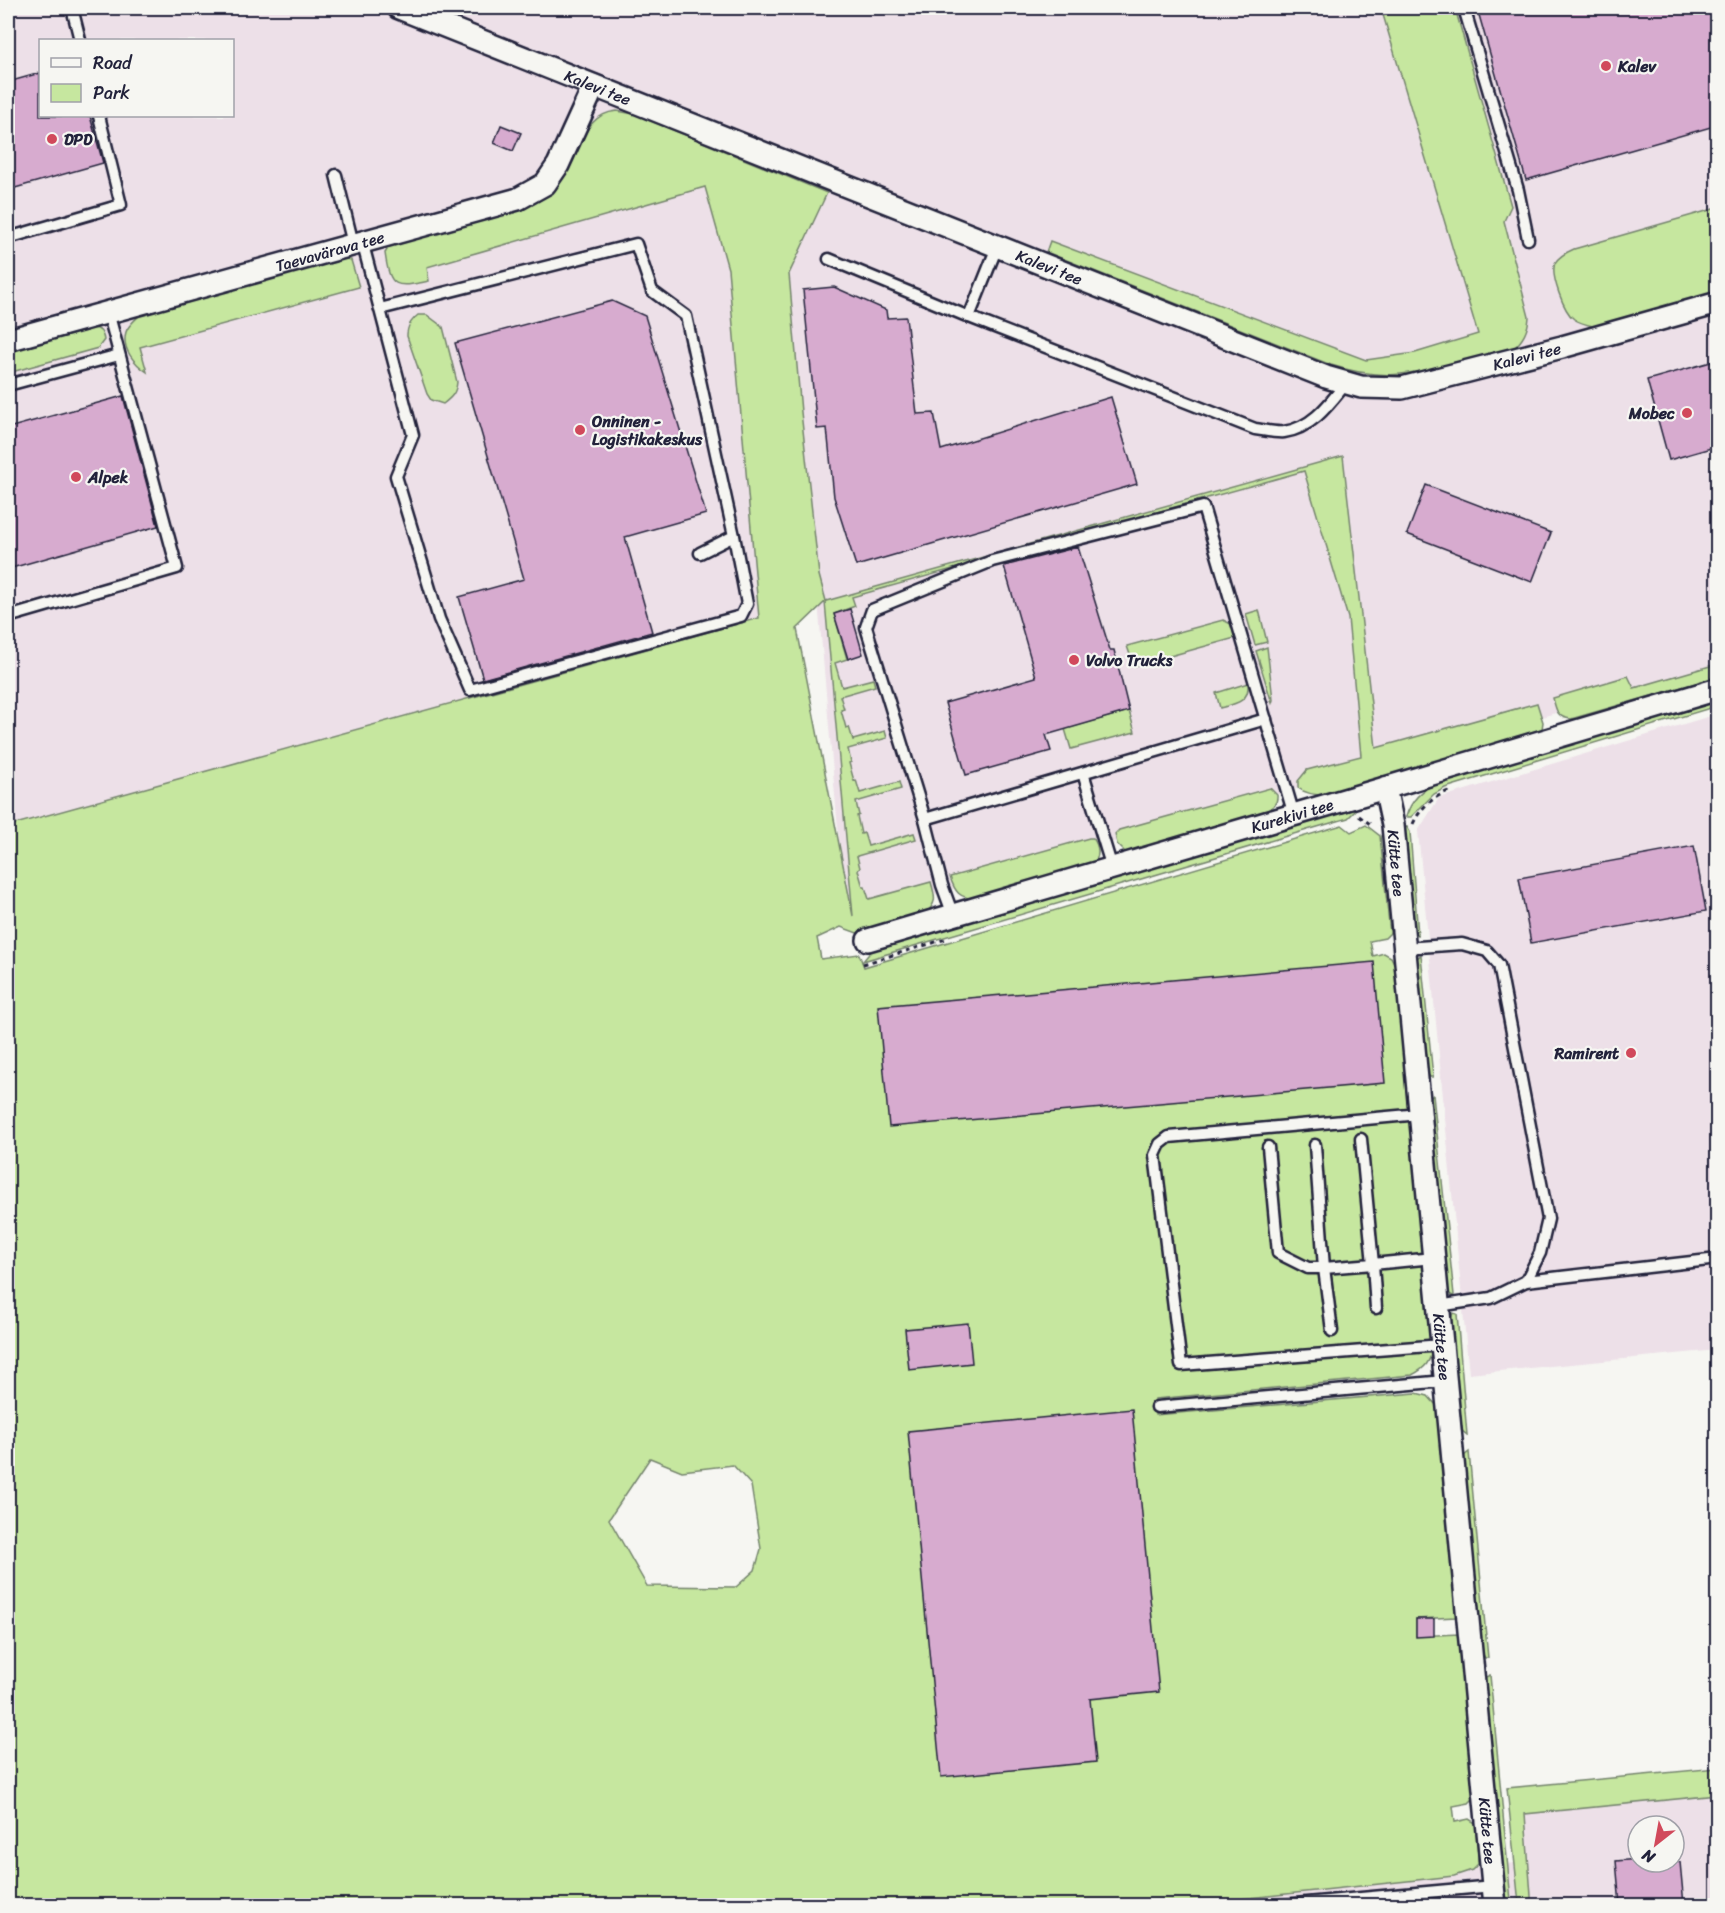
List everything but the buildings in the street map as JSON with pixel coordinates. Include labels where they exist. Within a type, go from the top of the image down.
[{"type":"street","name":"Kalevi tee","points":[[399,8],[1304,368],[1361,387],[1402,388],[1562,347],[1718,303]]},
{"type":"street","name":"Taevavärava tee","points":[[8,340],[518,199],[545,184],[558,165],[594,86]]},
{"type":"street","name":"Kurekivi tee","points":[[868,940],[1718,689]]},
{"type":"street","name":"Kütte tee","points":[[1385,789],[1403,824],[1404,948],[1494,1896]]},
{"type":"lane","points":[[72,8],[80,39]]},
{"type":"lane","points":[[1464,8],[1518,190],[1528,239]]},
{"type":"lane","points":[[8,238],[121,205],[99,117]]},
{"type":"lane","points":[[336,175],[380,309],[413,435],[396,476],[439,619],[470,690],[741,616],[747,604],[686,315],[652,291],[636,244],[380,309]]},
{"type":"lane","points":[[969,317],[997,247]]},
{"type":"lane","points":[[829,259],[969,317],[1255,429],[1284,432],[1306,424],[1326,409],[1347,382]]},
{"type":"lane","points":[[8,617],[177,568],[108,312]]},
{"type":"lane","points":[[8,385],[119,355]]},
{"type":"lane","points":[[953,915],[942,885],[925,819],[866,627],[872,610],[992,561],[1203,507],[1294,815]]},
{"type":"lane","points":[[700,553],[734,536]]},
{"type":"lane","points":[[925,819],[1266,719]]},
{"type":"lane","points":[[1083,773],[1112,868]]},
{"type":"lane","points":[[1404,948],[1462,944],[1486,951],[1499,965],[1548,1219],[1540,1252],[1526,1281]]},
{"type":"lane","points":[[1420,1114],[1169,1137],[1160,1144],[1155,1155],[1181,1365],[1442,1345]]},
{"type":"lane","points":[[1361,1139],[1376,1308]]},
{"type":"lane","points":[[1315,1145],[1324,1268],[1332,1331]]},
{"type":"lane","points":[[1268,1147],[1278,1253],[1308,1268],[1434,1258]]},
{"type":"lane","points":[[1438,1306],[1491,1298],[1526,1281],[1718,1260]]},
{"type":"lane","points":[[1157,1407],[1445,1381]]},
{"type":"lane","points":[[1273,1905],[1494,1896]]},
{"type":"path","points":[[1357,814],[1376,828],[1403,824],[1437,795],[1453,789]]},
{"type":"path","points":[[1403,824],[1414,834]]},
{"type":"path","points":[[863,964],[953,937]]},
{"type":"shaded area","points":[[8,8],[1717,8],[1717,666],[846,920],[818,602],[8,826]]},
{"type":"shaded area","points":[[1717,714],[1717,1350],[1469,1374],[1418,831],[1439,798]]},
{"type":"shaded area","points":[[1717,1768],[1717,1905],[1091,1906],[1515,1863],[1508,1788]]},
{"type":"green space","points":[[1381,8],[1455,8],[1511,206],[1504,221],[1529,317],[1524,335],[1513,349],[1425,371],[1380,375],[1349,370],[1331,365],[1046,252],[1050,241],[1366,360],[1415,353],[1478,334]]},
{"type":"green space","points":[[617,111],[634,114],[827,193],[789,274],[819,575],[826,601],[1343,456],[1376,748],[1537,703],[1543,722],[1542,729],[1325,795],[1311,794],[1298,788],[1298,781],[1307,770],[1361,756],[1348,618],[1304,471],[852,597],[855,606],[834,614],[847,659],[835,663],[842,687],[873,679],[875,686],[840,696],[846,728],[849,727],[853,740],[885,731],[887,738],[848,749],[854,781],[856,780],[860,793],[899,782],[901,789],[856,802],[861,834],[864,833],[868,846],[914,833],[916,839],[857,856],[863,887],[869,899],[931,882],[934,897],[933,904],[924,915],[860,934],[841,927],[817,938],[821,959],[859,954],[864,967],[1342,825],[1351,832],[1366,825],[1380,836],[1390,933],[1385,938],[1370,941],[1373,956],[1384,953],[1391,957],[1395,965],[1433,1347],[1430,1357],[1421,1370],[1412,1375],[1155,1399],[1155,1415],[1416,1393],[1428,1396],[1437,1406],[1456,1617],[1416,1619],[1416,1636],[1459,1634],[1474,1798],[1469,1803],[1453,1806],[1455,1822],[1469,1819],[1477,1824],[1478,1864],[1472,1870],[1454,1876],[1175,1906],[8,1906],[8,826],[759,618],[728,269],[705,187],[427,267],[429,281],[401,285],[392,280],[389,274],[385,253],[389,247],[548,194],[569,169],[592,123],[607,113]],"holes":[[[825,602],[853,916],[797,629]],[[650,1458],[682,1471],[733,1465],[751,1485],[761,1549],[755,1570],[736,1587],[647,1586],[609,1519]]]},
{"type":"green space","points":[[1717,208],[1717,293],[1597,327],[1579,322],[1570,315],[1559,293],[1554,276],[1555,263],[1561,256],[1574,249]]},
{"type":"green space","points":[[344,258],[351,260],[359,287],[140,347],[147,372],[138,365],[127,350],[126,332],[141,314]]},
{"type":"green space","points":[[418,315],[427,315],[443,327],[457,382],[453,394],[443,404],[431,400],[427,394],[407,336],[410,324]]},
{"type":"green space","points":[[93,328],[99,330],[104,337],[98,348],[8,373],[8,352]]},
{"type":"green space","points":[[1259,610],[1267,642],[1255,645],[1246,614]]},
{"type":"green space","points":[[1223,620],[1231,624],[1235,638],[1134,666],[1127,646]]},
{"type":"green space","points":[[1267,647],[1273,700],[1272,703],[1256,651]]},
{"type":"green space","points":[[1717,664],[1717,677],[1571,719],[1560,715],[1553,698],[1628,676],[1634,688]]},
{"type":"green space","points":[[1248,683],[1247,694],[1244,698],[1220,708],[1216,693]]},
{"type":"green space","points":[[1717,699],[1717,706],[1445,788],[1434,794],[1411,817],[1406,817],[1417,797],[1436,783]]},
{"type":"green space","points":[[1129,711],[1135,732],[1071,749],[1065,729]]},
{"type":"green space","points":[[1270,788],[1277,795],[1276,801],[1263,813],[1131,853],[1126,853],[1117,844],[1115,834],[1119,830]]},
{"type":"green space","points":[[1353,808],[1356,810],[1348,818],[863,961],[873,949]]},
{"type":"green space","points":[[1407,827],[1410,832],[1418,935],[1412,930],[1404,828]]},
{"type":"green space","points":[[1093,838],[1098,848],[1094,863],[976,899],[958,893],[950,877]]},
{"type":"green space","points":[[1421,955],[1433,1077],[1425,1071],[1415,964]]},
{"type":"green space","points":[[1433,1095],[1453,1296],[1448,1290],[1429,1099]]},
{"type":"green space","points":[[1453,1313],[1457,1314],[1467,1435],[1460,1429],[1451,1318]]},
{"type":"green space","points":[[1469,1452],[1488,1658],[1485,1658],[1482,1653],[1464,1456]]},
{"type":"green space","points":[[1490,1675],[1511,1901],[1505,1896],[1503,1890],[1484,1682]]},
{"type":"green space","points":[[1717,1768],[1717,1795],[1525,1814],[1531,1899],[1527,1903],[1519,1904],[1507,1788]]},
{"type":"place","name":"Kalev","points":[[1606,66]]},
{"type":"place","name":"DPD","points":[[52,139]]},
{"type":"place","name":"Mobec","points":[[1687,413]]},
{"type":"place","name":"Onninen - Logistikakeskus","points":[[580,430]]},
{"type":"place","name":"Alpek","points":[[76,477]]},
{"type":"place","name":"Volvo Trucks","points":[[1074,660]]},
{"type":"place","name":"Ramirent","points":[[1631,1053]]}]
